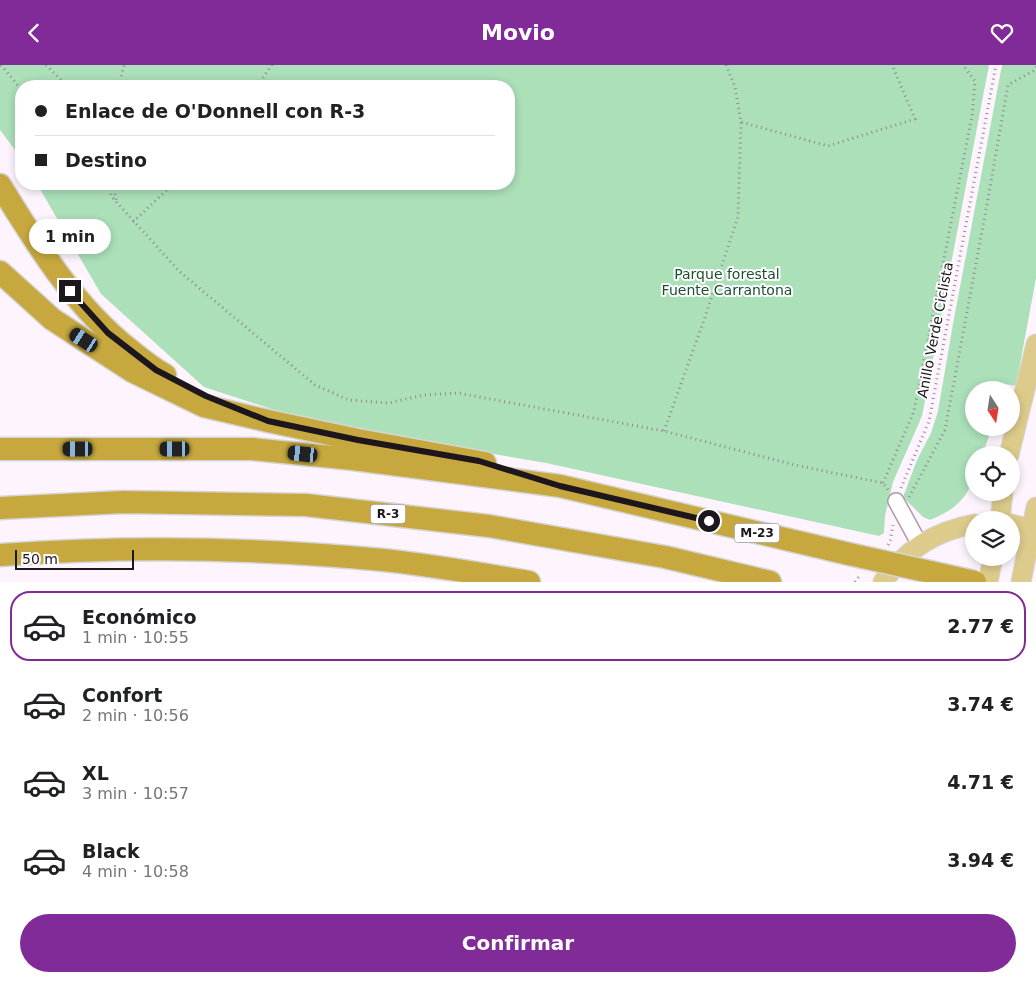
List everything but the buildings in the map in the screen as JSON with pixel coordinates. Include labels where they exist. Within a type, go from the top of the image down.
[{"type":"highway","points":[[0,185],[39,248],[70,291],[108,333],[156,370],[206,396],[268,421]]},
{"type":"highway","points":[[0,272],[52,319],[132,371],[204,406],[358,440],[479,461],[560,486]]},
{"type":"highway","name":"M-23","points":[[0,449],[252,449],[353,459],[560,486],[848,555],[976,582]]},
{"type":"highway","name":"R-3","points":[[0,508],[124,502],[306,505],[489,526],[665,557],[770,582]]},
{"type":"highway","points":[[0,555],[38,552],[197,550],[294,553],[385,560],[529,582]]},
{"type":"main road","points":[[1011,446],[1036,345]]},
{"type":"main road","points":[[1021,582],[1034,529],[1036,507]]},
{"type":"main road","points":[[1020,526],[1034,529]]},
{"type":"main road","points":[[883,582],[900,561],[920,545],[942,533],[965,527]]},
{"type":"main road","points":[[988,582],[991,566]]},
{"type":"street","points":[[898,506],[920,545]]},
{"type":"path","points":[[1,65],[15,82]]},
{"type":"path","points":[[46,65],[61,80]]},
{"type":"path","points":[[120,80],[124,65]]},
{"type":"path","points":[[261,80],[272,65]]},
{"type":"path","points":[[664,431],[703,323],[738,217],[741,122],[735,87],[726,65]]},
{"type":"path","points":[[741,122],[828,146],[915,119],[892,65]]},
{"type":"path","points":[[883,483],[914,411],[972,115],[975,81],[962,65]]},
{"type":"path","name":"Anillo Verde Ciclista","points":[[885,549],[890,541],[898,506],[929,421],[996,65]]},
{"type":"path","points":[[108,190],[133,222],[180,272],[281,359],[315,385],[349,400],[388,403],[424,395],[458,393],[664,431],[795,465],[883,483],[898,506],[919,481],[945,430],[987,209],[1008,85],[1033,71],[1036,67]]},
{"type":"path","points":[[114,190],[118,204]]},
{"type":"path","points":[[133,222],[167,190]]},
{"type":"path","points":[[855,582],[864,572]]},
{"type":"green space","name":"Parque forestal Fuente Carrantona","points":[[0,65],[989,65],[922,416],[893,482],[885,516],[884,533],[879,536],[546,463],[318,424],[204,387],[101,294],[40,190],[515,190],[515,80],[15,80],[15,150],[0,130]]},
{"type":"green space","points":[[1002,65],[1036,65],[1036,278],[1017,381],[965,381],[965,436],[989,436],[985,446],[965,446],[965,495],[957,505],[930,520],[923,517],[903,497],[917,460],[931,433],[938,411]]},
{"type":"route","points":[[70,291],[108,333],[156,370],[206,396],[268,421],[358,440],[479,461],[560,486],[709,521]]}]
